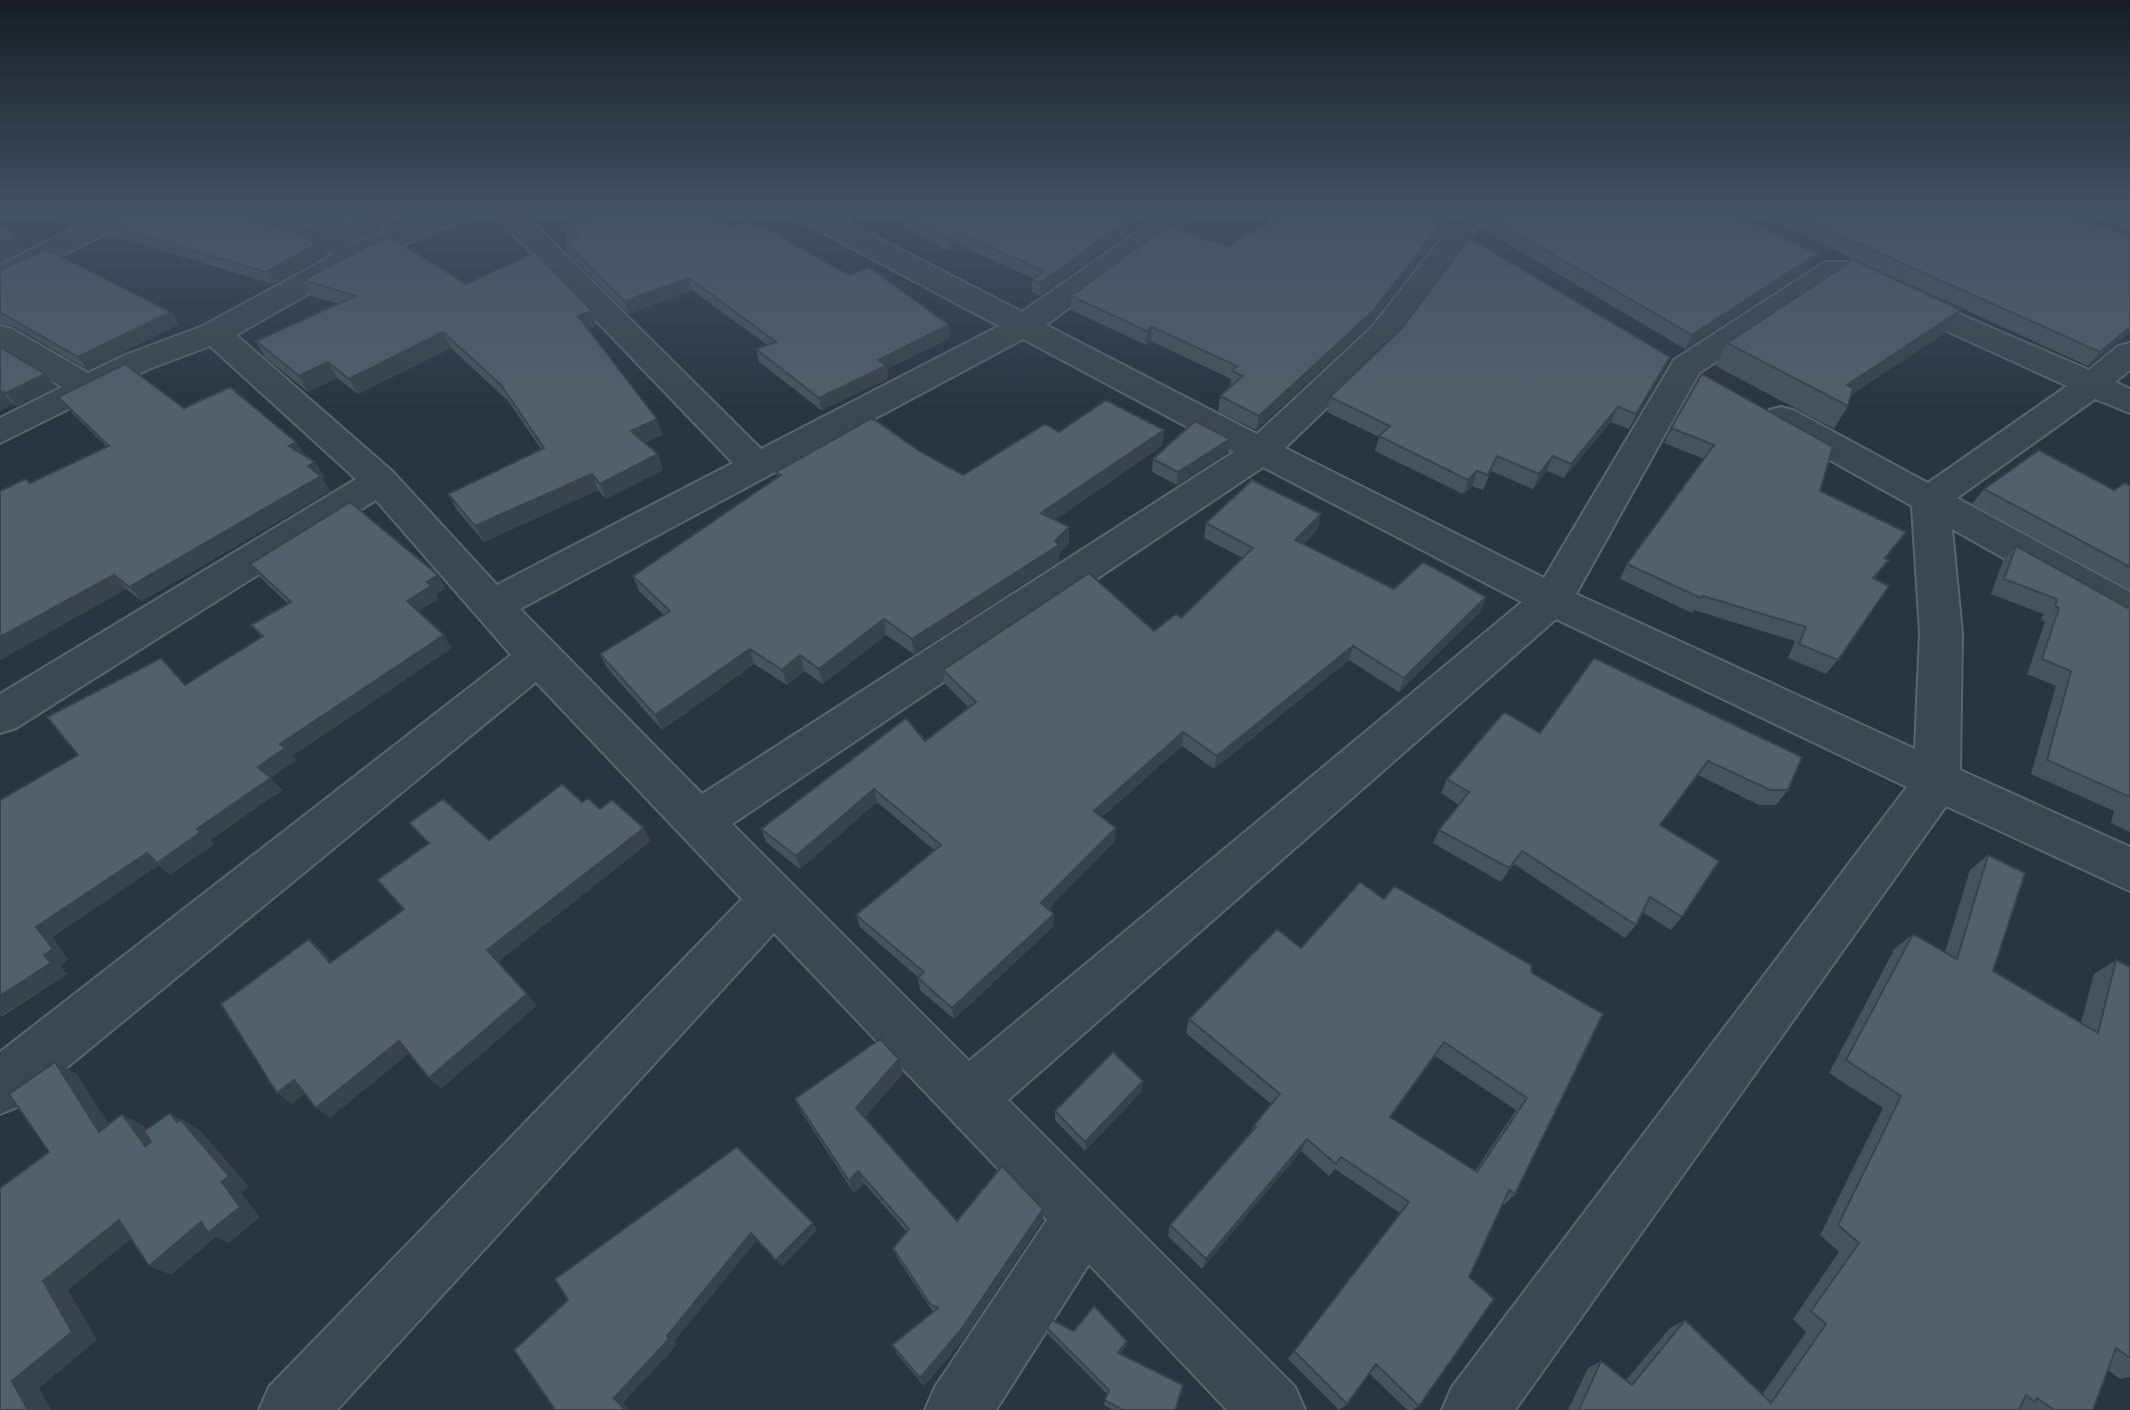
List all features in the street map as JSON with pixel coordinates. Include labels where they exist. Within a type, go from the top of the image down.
[{"type":"street","points":[[0,432],[137,362],[215,333],[318,276]]},
{"type":"street","points":[[569,276],[758,467]]},
{"type":"street","points":[[928,276],[1552,600],[2130,870]]},
{"type":"street","points":[[490,607],[1024,326],[1095,276]]},
{"type":"street","points":[[699,821],[1261,451],[1384,334],[1428,276]]},
{"type":"street","points":[[970,1097],[1552,600],[1685,367],[1842,276]]},
{"type":"street","points":[[1853,276],[2130,402]]},
{"type":"street","points":[[215,333],[380,481],[538,657],[1272,1410]]},
{"type":"street","points":[[0,336],[89,388]]},
{"type":"street","points":[[1930,499],[2093,384],[2130,353]]},
{"type":"street","points":[[1753,404],[2130,610]]},
{"type":"street","points":[[0,716],[380,481]]},
{"type":"street","points":[[1475,1410],[1937,782],[1941,633],[1930,499]]},
{"type":"street","points":[[0,1087],[538,657]]},
{"type":"street","points":[[292,1410],[773,900]]},
{"type":"street","points":[[958,1410],[1085,1216]]},
{"type":"building","points":[[0,276],[99,276],[171,312],[78,357],[0,313]]},
{"type":"building","points":[[311,276],[453,276],[466,284],[484,276],[558,276],[592,311],[578,316],[657,419],[631,431],[658,454],[600,484],[592,474],[475,526],[448,494],[544,448],[501,385],[443,332],[349,379],[328,362],[299,376],[256,341],[356,296],[303,280]]},
{"type":"building","points":[[599,276],[881,276],[949,325],[879,360],[886,366],[819,398],[756,349],[776,342],[689,278],[625,301]]},
{"type":"building","points":[[1038,276],[1050,276],[1040,283],[1032,280]]},
{"type":"building","points":[[1099,276],[1400,276],[1373,311],[1259,416],[1220,396],[1243,376],[1232,371],[1237,366],[1152,327],[1147,331],[1071,296]]},
{"type":"building","points":[[1441,276],[1533,276],[1670,357],[1636,414],[1618,407],[1571,464],[1553,456],[1539,474],[1497,456],[1488,475],[1477,471],[1468,480],[1379,436],[1390,426],[1330,397],[1402,328]]},
{"type":"building","points":[[1590,276],[1783,276],[1692,335]]},
{"type":"building","points":[[1829,276],[1887,276],[1961,310],[1847,385],[1853,388],[1848,406],[1727,343]]},
{"type":"building","points":[[1930,276],[2130,276],[2130,327],[2100,352]]},
{"type":"building","points":[[0,347],[45,374],[6,393],[0,392]]},
{"type":"building","points":[[125,364],[184,408],[230,387],[296,442],[289,446],[315,462],[308,466],[321,476],[129,587],[114,575],[0,637],[0,491],[25,479],[30,483],[109,446],[58,397]]},
{"type":"building","points":[[1702,374],[1833,447],[1820,491],[1906,532],[1885,558],[1889,560],[1873,578],[1889,586],[1838,660],[1799,644],[1806,627],[1703,596],[1701,598],[1627,564],[1714,445],[1671,428]]},
{"type":"building","points":[[1106,400],[1164,430],[1041,513],[1069,527],[1055,541],[1059,545],[912,639],[884,619],[819,669],[800,655],[782,670],[750,649],[655,715],[600,654],[670,611],[633,576],[781,475],[776,472],[872,418],[921,452],[963,475],[1045,424],[1059,432]]},
{"type":"building","points":[[1195,421],[1230,439],[1178,472],[1153,459]]},
{"type":"building","points":[[2039,450],[2114,490],[2125,483],[2130,486],[2130,567],[1984,489]]},
{"type":"building","points":[[1252,480],[1321,514],[1295,540],[1394,589],[1423,562],[1486,597],[1404,678],[1353,646],[1217,756],[1183,732],[1094,811],[1116,828],[1041,903],[1054,914],[952,1008],[918,978],[924,972],[856,915],[941,845],[874,789],[796,856],[761,829],[906,718],[925,741],[976,702],[943,670],[1089,573],[1154,631],[1176,614],[1181,618],[1253,548],[1206,523]]},
{"type":"building","points":[[350,502],[438,575],[427,582],[431,586],[407,601],[444,635],[280,744],[285,748],[258,767],[271,778],[197,829],[201,832],[157,863],[147,853],[36,927],[53,949],[44,955],[51,963],[0,996],[0,800],[78,755],[47,717],[161,658],[185,685],[263,636],[251,625],[291,602],[250,564]]},
{"type":"building","points":[[2016,546],[2130,609],[2130,797],[2047,760],[2071,671],[2042,659],[2059,608],[2055,606],[2057,599],[2004,579]]},
{"type":"building","points":[[1594,658],[1802,757],[1788,790],[1770,790],[1708,761],[1660,825],[1719,861],[1682,917],[1650,897],[1636,925],[1522,851],[1509,868],[1439,830],[1469,792],[1447,779],[1504,712],[1540,733]]},
{"type":"building","points":[[562,784],[582,802],[588,798],[600,809],[612,800],[644,828],[487,950],[527,994],[429,1078],[399,1041],[316,1108],[294,1080],[277,1093],[221,1004],[309,939],[330,963],[404,909],[377,880],[429,843],[409,823],[443,799],[489,840]]},
{"type":"building","points":[[1988,855],[2025,873],[1993,971],[2098,1033],[2116,960],[2130,967],[2130,1358],[2116,1348],[2093,1410],[2054,1410],[2037,1398],[2035,1402],[2026,1395],[2019,1410],[1579,1410],[1601,1361],[1632,1385],[1685,1320],[1771,1403],[1826,1324],[1811,1311],[1859,1243],[1838,1225],[1901,1096],[1846,1060],[1913,934],[1957,959]]},
{"type":"building","points":[[1360,882],[1384,899],[1394,886],[1531,965],[1532,973],[1603,1014],[1515,1194],[1509,1190],[1469,1277],[1494,1299],[1419,1406],[1376,1364],[1347,1404],[1294,1351],[1409,1202],[1341,1157],[1336,1164],[1307,1139],[1206,1259],[1170,1225],[1256,1127],[1254,1125],[1280,1094],[1189,1019],[1277,929],[1301,948]],"holes":[[[1444,1042],[1527,1098],[1477,1172],[1390,1117]]]},
{"type":"building","points":[[880,1039],[899,1059],[856,1108],[957,1221],[1002,1166],[1043,1209],[960,1331],[920,1378],[892,1345],[938,1308],[930,1304],[893,1248],[909,1229],[858,1171],[849,1181],[795,1099]]},
{"type":"building","points":[[1113,1052],[1143,1081],[1085,1142],[1055,1111]]},
{"type":"building","points":[[55,1062],[99,1132],[122,1114],[145,1146],[151,1142],[144,1131],[170,1113],[177,1122],[181,1120],[229,1176],[222,1182],[240,1207],[208,1233],[201,1222],[149,1266],[119,1220],[43,1281],[72,1332],[12,1381],[28,1410],[0,1410],[0,1188],[49,1152],[9,1094]]},
{"type":"building","points":[[737,1147],[813,1223],[776,1260],[751,1233],[667,1336],[669,1339],[614,1398],[625,1410],[553,1410],[514,1350],[568,1300],[555,1279]]},
{"type":"building","points":[[1094,1306],[1127,1341],[1118,1353],[1183,1385],[1175,1410],[1123,1410],[1105,1400],[1109,1390],[1047,1328],[1052,1320],[1074,1331]]}]
